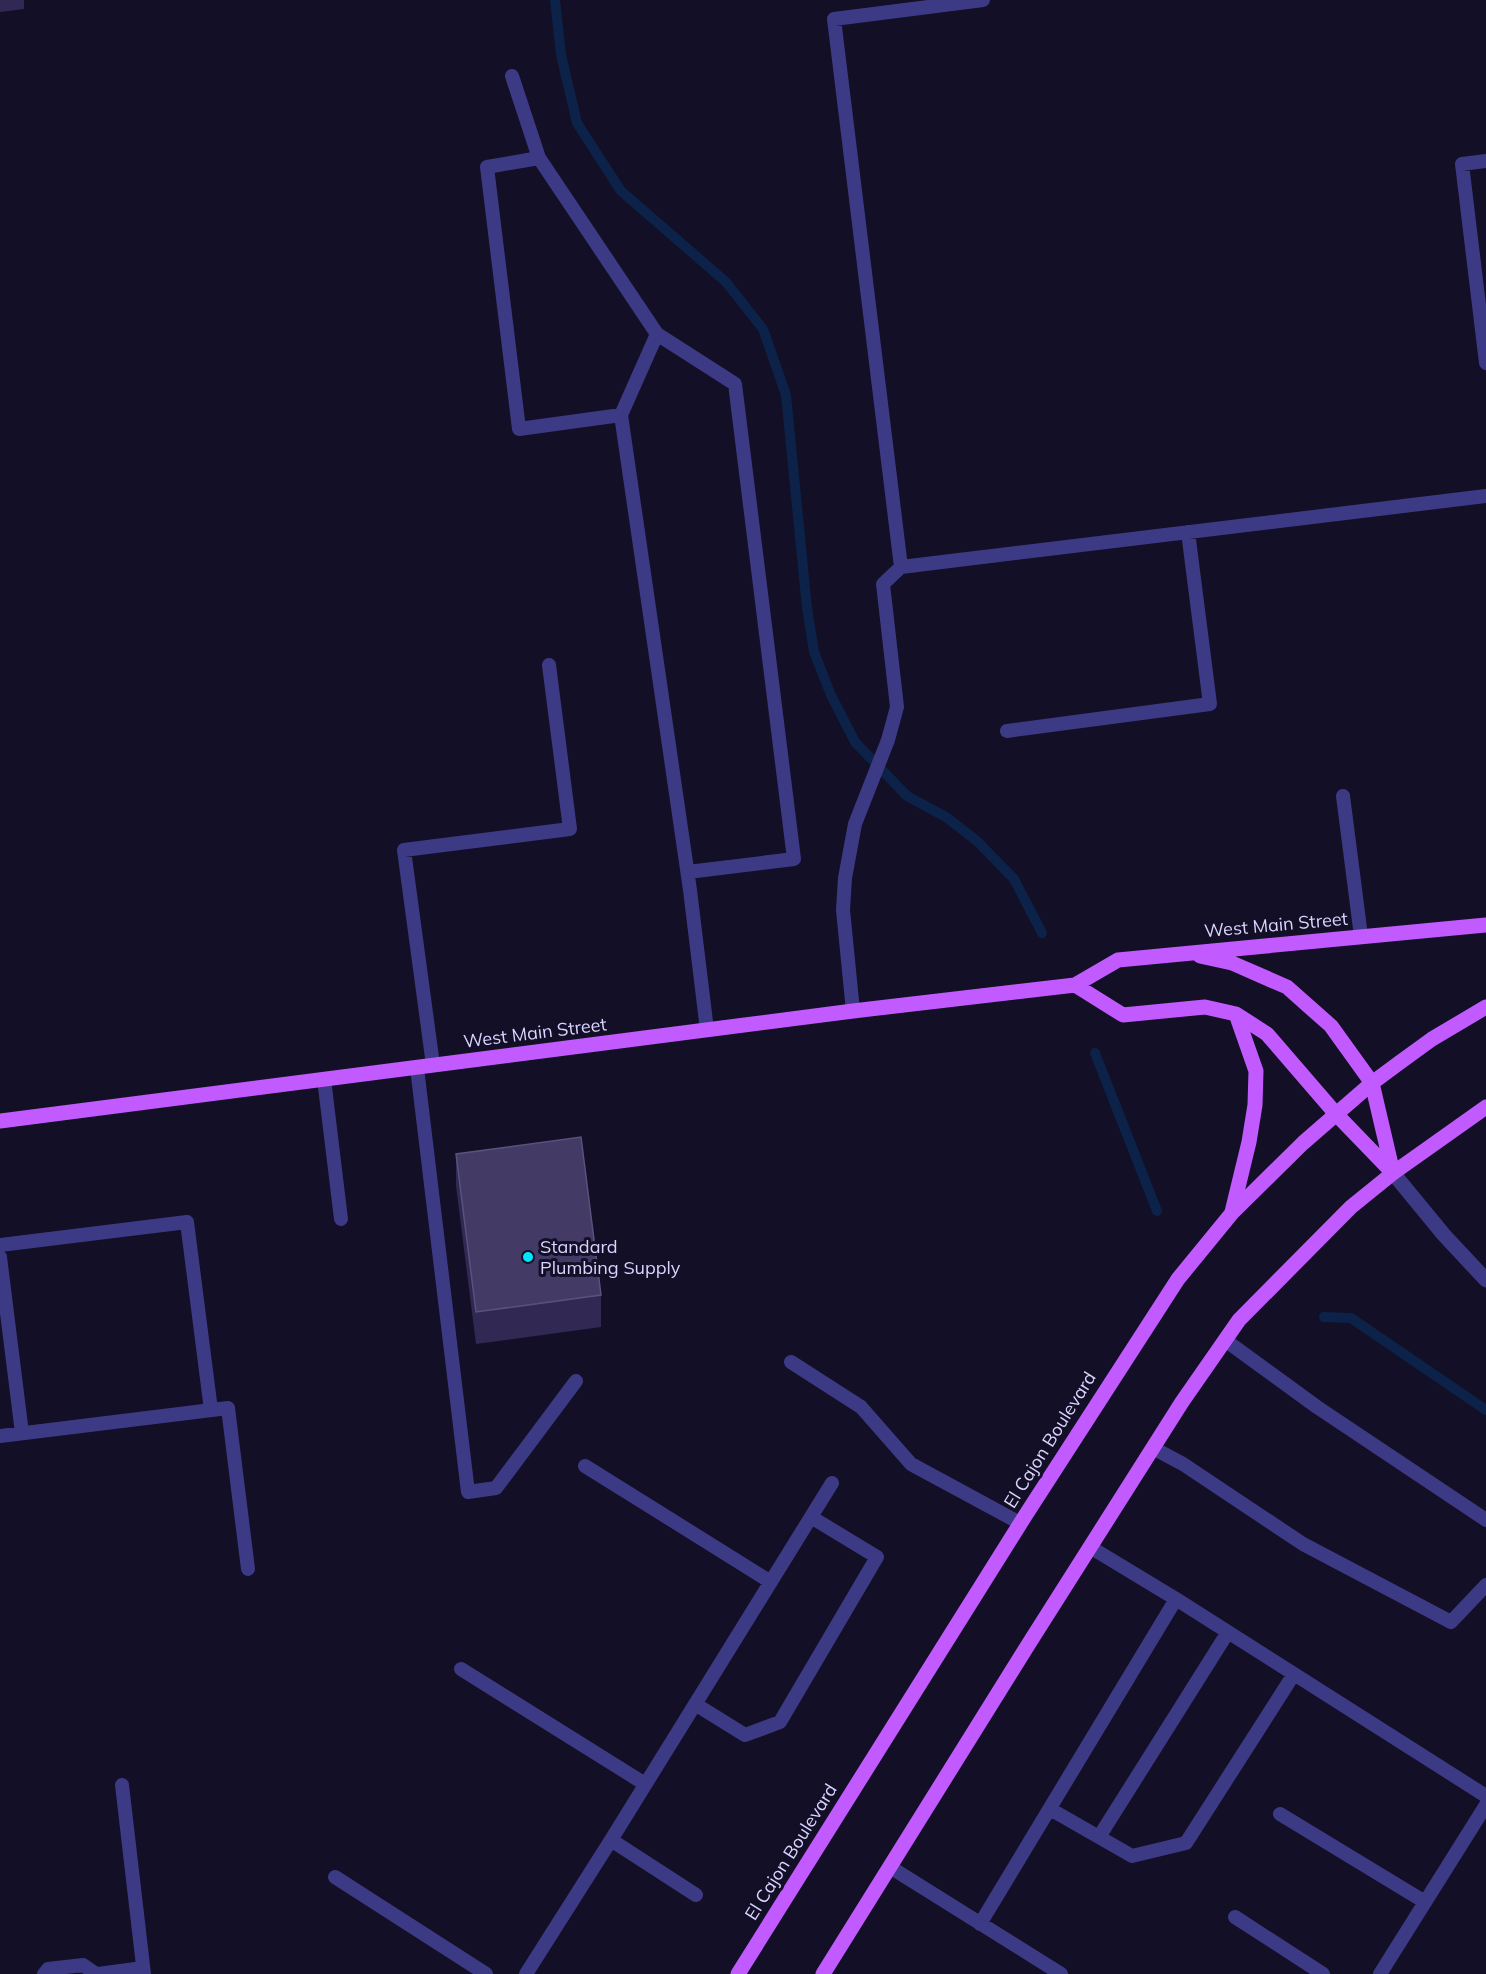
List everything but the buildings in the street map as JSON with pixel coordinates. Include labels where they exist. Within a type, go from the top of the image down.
[{"type":"main road","name":"West Main Street","points":[[0,1121],[853,1011],[1076,985],[1118,960],[1486,925]]},
{"type":"main road","points":[[1185,953],[1232,963],[1287,987],[1331,1026],[1372,1083],[1393,1173]]},
{"type":"main road","points":[[1076,985],[1123,1015],[1205,1007],[1236,1014],[1267,1034],[1336,1114],[1393,1173]]},
{"type":"main road","name":"El Cajon Boulevard","points":[[738,1974],[1020,1523],[1178,1279],[1232,1213],[1303,1143],[1372,1083],[1432,1039],[1486,1007]]},
{"type":"main road","points":[[1232,1213],[1249,1142],[1255,1105],[1256,1071],[1236,1014]]},
{"type":"main road","points":[[825,1973],[1090,1547],[1239,1320],[1338,1219],[1393,1173],[1486,1107]]},
{"type":"street","points":[[1393,1173],[1444,1235],[1486,1280]]},
{"type":"lane","points":[[901,567],[834,19],[983,0]]},
{"type":"lane","points":[[512,76],[539,158],[657,334],[735,384],[794,859],[688,872]]},
{"type":"lane","points":[[539,158],[487,167],[519,429],[621,415]]},
{"type":"lane","points":[[1486,161],[1462,164],[1486,363]]},
{"type":"lane","points":[[657,334],[621,415],[688,872],[707,1030]]},
{"type":"lane","points":[[853,1011],[843,910],[845,878],[855,824],[897,707],[883,584],[901,567],[1486,496]]},
{"type":"lane","points":[[1007,730],[1210,704],[1188,532]]},
{"type":"lane","points":[[433,1065],[404,850],[570,829],[549,665]]},
{"type":"lane","points":[[1343,796],[1361,936]]},
{"type":"lane","points":[[417,1068],[468,1492],[496,1488],[576,1381]]},
{"type":"lane","points":[[324,1079],[341,1219]]},
{"type":"lane","points":[[0,1245],[187,1222],[211,1410]]},
{"type":"lane","points":[[0,1257],[22,1433]]},
{"type":"lane","points":[[1225,1340],[1317,1407],[1486,1520]]},
{"type":"lane","points":[[791,1362],[861,1407],[911,1464],[1020,1523]]},
{"type":"lane","points":[[0,1436],[228,1408],[248,1569]]},
{"type":"lane","points":[[1153,1448],[1183,1464],[1303,1544],[1451,1622],[1486,1585]]},
{"type":"lane","points":[[585,1466],[771,1582]]},
{"type":"lane","points":[[525,1974],[832,1484]]},
{"type":"lane","points":[[695,1704],[745,1735],[780,1722],[877,1557],[811,1517]]},
{"type":"lane","points":[[1090,1547],[1486,1796]]},
{"type":"lane","points":[[980,1924],[1176,1599]]},
{"type":"lane","points":[[1100,1837],[1228,1632]]},
{"type":"lane","points":[[461,1669],[645,1784]]},
{"type":"lane","points":[[1050,1809],[1132,1856],[1186,1843],[1294,1674]]},
{"type":"lane","points":[[45,1974],[48,1969],[83,1965],[97,1974],[143,1971],[122,1785]]},
{"type":"lane","points":[[1380,1974],[1486,1805]]},
{"type":"lane","points":[[1280,1814],[1425,1902]]},
{"type":"lane","points":[[611,1840],[696,1895]]},
{"type":"lane","points":[[890,1867],[1061,1974]]},
{"type":"lane","points":[[335,1877],[486,1974]]},
{"type":"lane","points":[[1235,1917],[1323,1974]]},
{"type":"waterway","points":[[555,0],[561,55],[577,123],[621,191],[726,282],[763,329],[786,395],[807,608],[814,652],[831,695],[855,742],[907,796],[946,817],[977,841],[1014,879],[1042,933]]},
{"type":"waterway","points":[[1095,1053],[1157,1211]]},
{"type":"waterway","points":[[1324,1317],[1351,1318],[1486,1410]]},
{"type":"place","name":"Standard Plumbing Supply","points":[[528,1257]]}]
